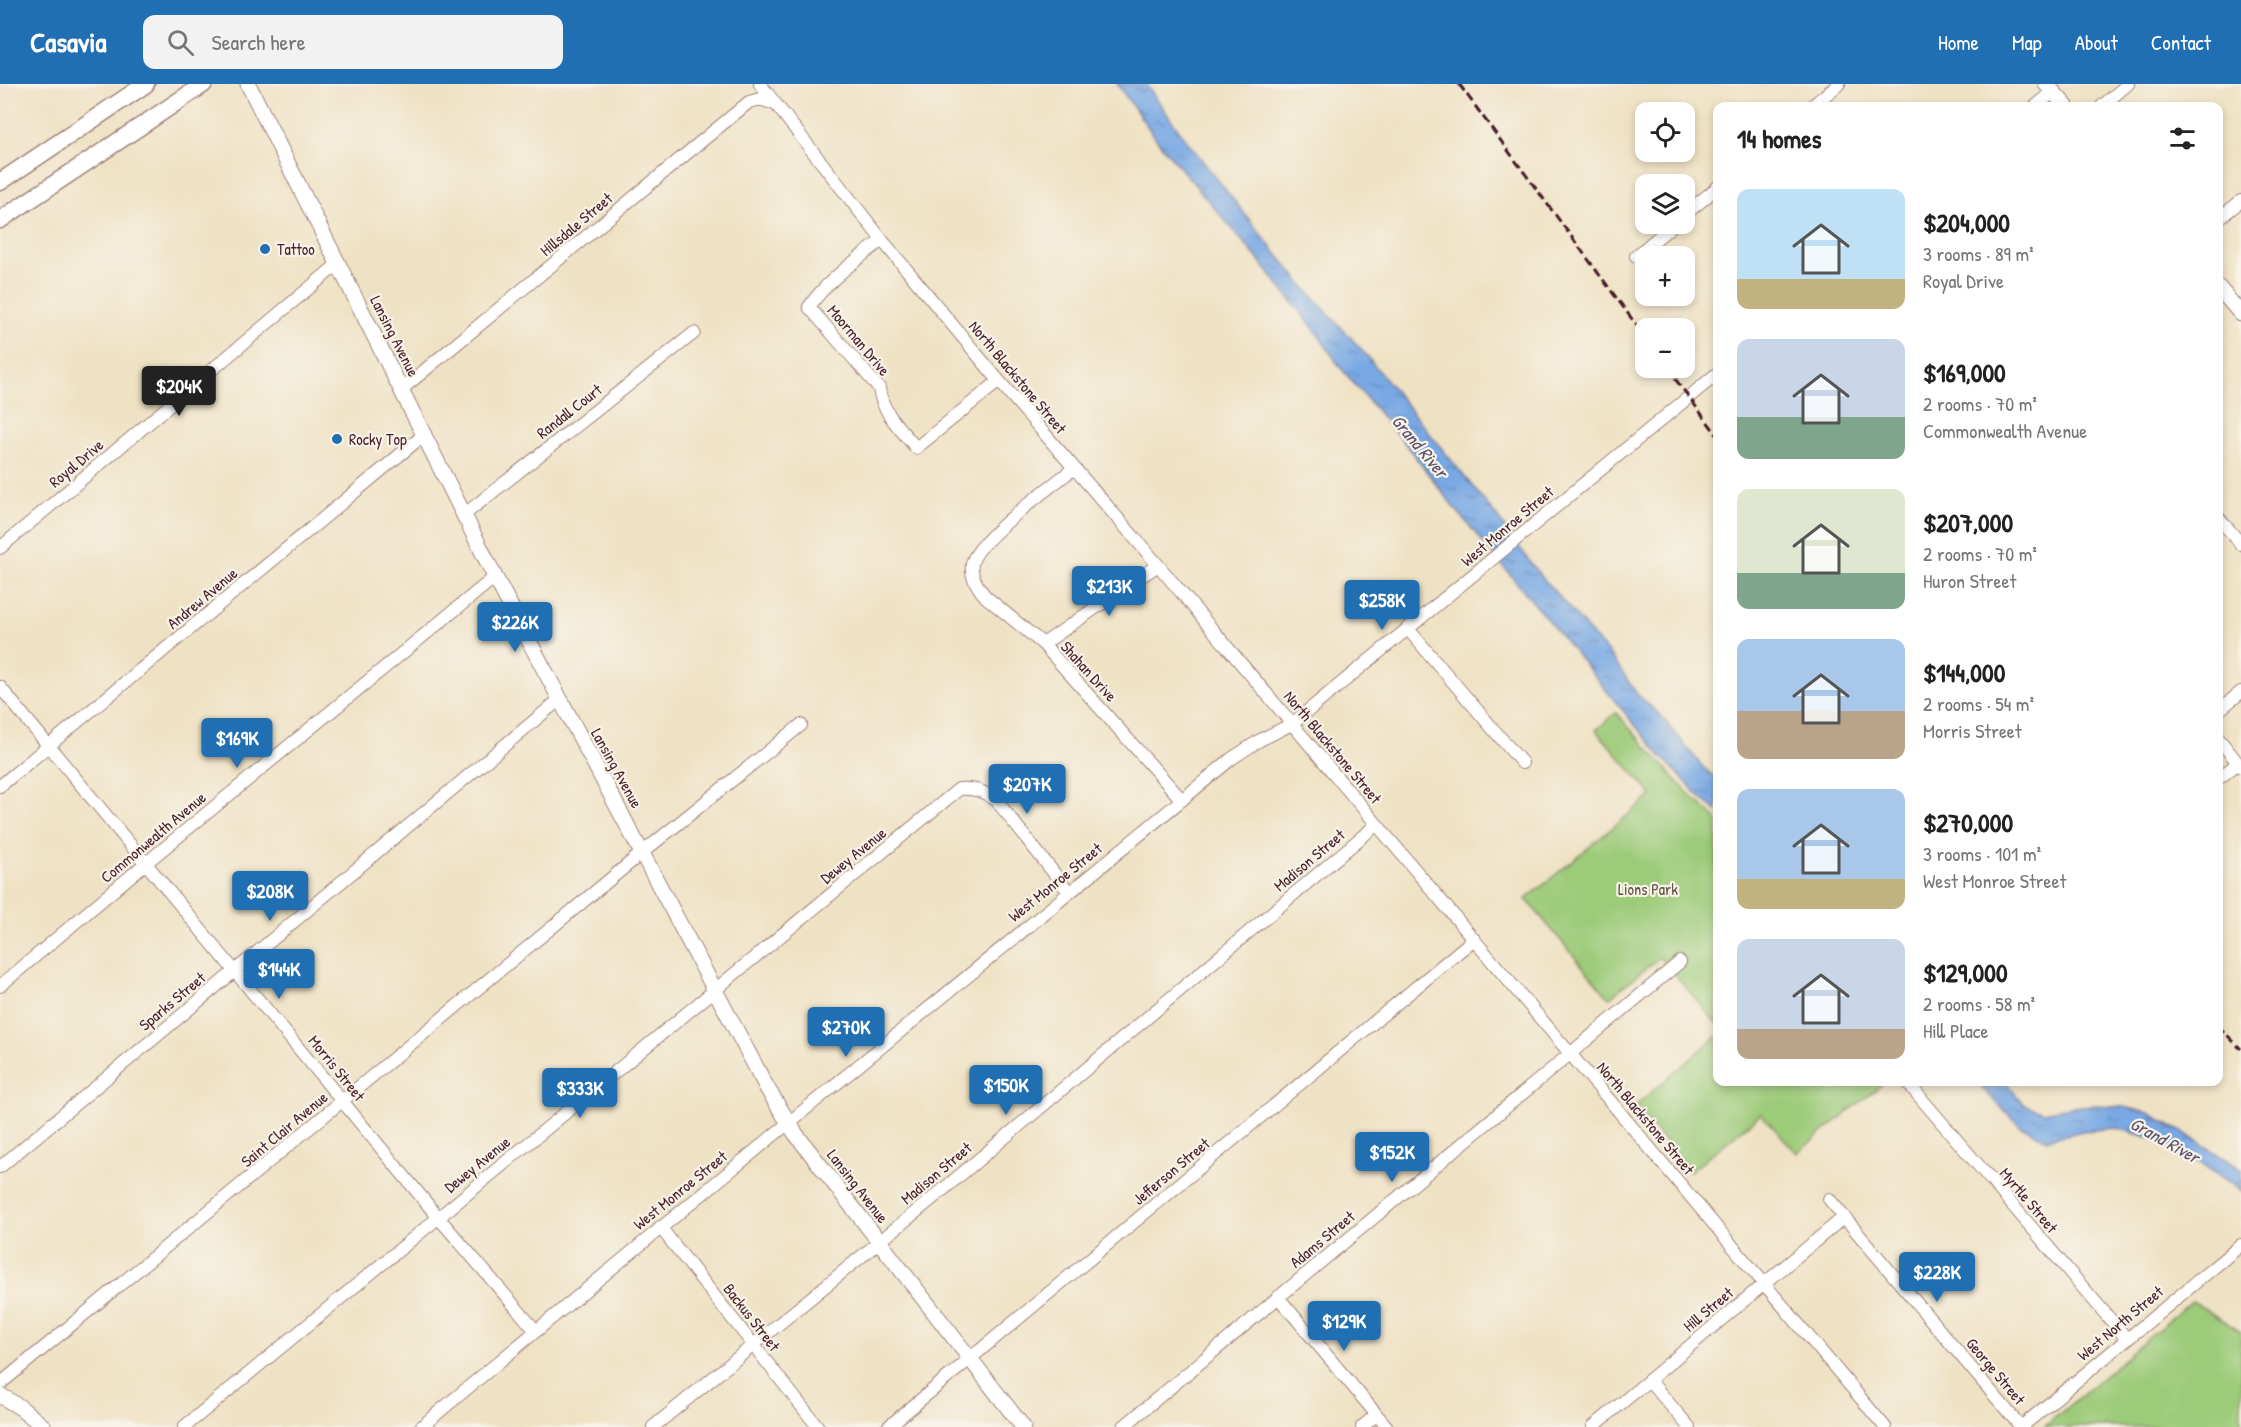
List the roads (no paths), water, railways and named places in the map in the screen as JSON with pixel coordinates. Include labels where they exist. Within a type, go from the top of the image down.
[{"type":"highway","points":[[0,182],[146,84]]},
{"type":"highway","points":[[0,220],[204,84]]},
{"type":"main road","name":"Lansing Avenue","points":[[248,84],[495,577],[767,1088],[795,1133],[1023,1427]]},
{"type":"main road","points":[[2050,88],[2062,102]]},
{"type":"main road","points":[[2223,293],[2241,314]]},
{"type":"main road","points":[[0,1395],[21,1408],[44,1427]]},
{"type":"street","name":"North Blackstone Street","points":[[760,84],[882,240],[999,381],[1158,565],[1885,1427]]},
{"type":"street","points":[[1817,102],[1839,84]]},
{"type":"street","points":[[2107,102],[2128,84]]},
{"type":"street","points":[[2039,102],[2050,88]]},
{"type":"street","name":"Hillsdale Street","points":[[402,389],[749,102],[760,99],[776,104]]},
{"type":"street","points":[[1695,206],[1713,191]]},
{"type":"street","points":[[2223,215],[2241,201]]},
{"type":"street","points":[[1648,246],[1662,234]]},
{"type":"street","name":"Moorman Drive","points":[[882,240],[832,279],[809,306],[879,388],[884,409],[916,448],[999,381]]},
{"type":"street","name":"Royal Drive","points":[[0,548],[339,264]]},
{"type":"street","name":"Randall Court","points":[[465,514],[694,333]]},
{"type":"street","name":"West Monroe Street","points":[[421,1427],[660,1227],[1231,759],[1260,740],[1292,724],[1713,377]]},
{"type":"street","name":"Andrew Avenue","points":[[0,786],[425,434]]},
{"type":"street","name":"Shahan Drive","points":[[1073,469],[989,537],[972,561],[975,580],[986,597],[1043,644],[1182,800]]},
{"type":"street","points":[[2223,523],[2241,544]]},
{"type":"street","points":[[1043,644],[1158,565]]},
{"type":"street","name":"Commonwealth Avenue","points":[[0,986],[146,863],[495,577]]},
{"type":"street","points":[[1408,628],[1522,763]]},
{"type":"street","name":"Morris Street","points":[[0,687],[438,1217],[536,1331]]},
{"type":"street","points":[[2223,704],[2241,692]]},
{"type":"street","name":"Sparks Street","points":[[0,1167],[559,700]]},
{"type":"street","name":"Saint Clair Avenue","points":[[0,1384],[643,852],[801,725]]},
{"type":"street","points":[[2223,744],[2239,765],[2223,776]]},
{"type":"street","name":"Dewey Avenue","points":[[184,1427],[959,789],[974,788],[985,792],[996,801],[1069,892]]},
{"type":"street","name":"Madison Street","points":[[653,1427],[1376,825]]},
{"type":"street","name":"Jefferson Street","points":[[888,1427],[1473,939]]},
{"type":"street","name":"Adams Street","points":[[1124,1427],[1680,962]]},
{"type":"street","name":"Myrtle Street","points":[[1910,1086],[2127,1339]]},
{"type":"street","name":"George Street","points":[[1829,1199],[2021,1427]]},
{"type":"street","name":"Hill Street","points":[[1593,1427],[1844,1217]]},
{"type":"street","name":"Backus Street","points":[[660,1227],[818,1427]]},
{"type":"street","name":"West North Street","points":[[2021,1427],[2241,1245]]},
{"type":"street","points":[[1278,1297],[1386,1427]]},
{"type":"street","points":[[1650,1380],[1689,1427]]},
{"type":"street","points":[[1362,1427],[1376,1415]]},
{"type":"water","name":"Grand River","points":[[1117,84],[1146,84],[1183,136],[1271,247],[1362,350],[1498,518],[1536,570],[1610,655],[1637,694],[1661,716],[1702,766],[1713,776],[1713,808],[1659,754],[1340,367],[1314,329],[1257,258],[1160,144]]},
{"type":"water","name":"Grand River","points":[[1980,1086],[2009,1086],[2024,1105],[2044,1112],[2097,1105],[2124,1107],[2149,1113],[2241,1169],[2241,1191],[2190,1156],[2151,1138],[2116,1128],[2083,1131],[2047,1139],[2020,1126]]},
{"type":"railway","points":[[1459,84],[1635,323]]},
{"type":"railway","points":[[1674,378],[1713,429]]},
{"type":"railway","points":[[2223,1031],[2241,1049]]},
{"type":"place","name":"Tattoo","points":[[265,249]]},
{"type":"place","name":"Rocky Top","points":[[337,439]]},
{"type":"park label","name":"Lions Park","points":[[1648,889]]}]
